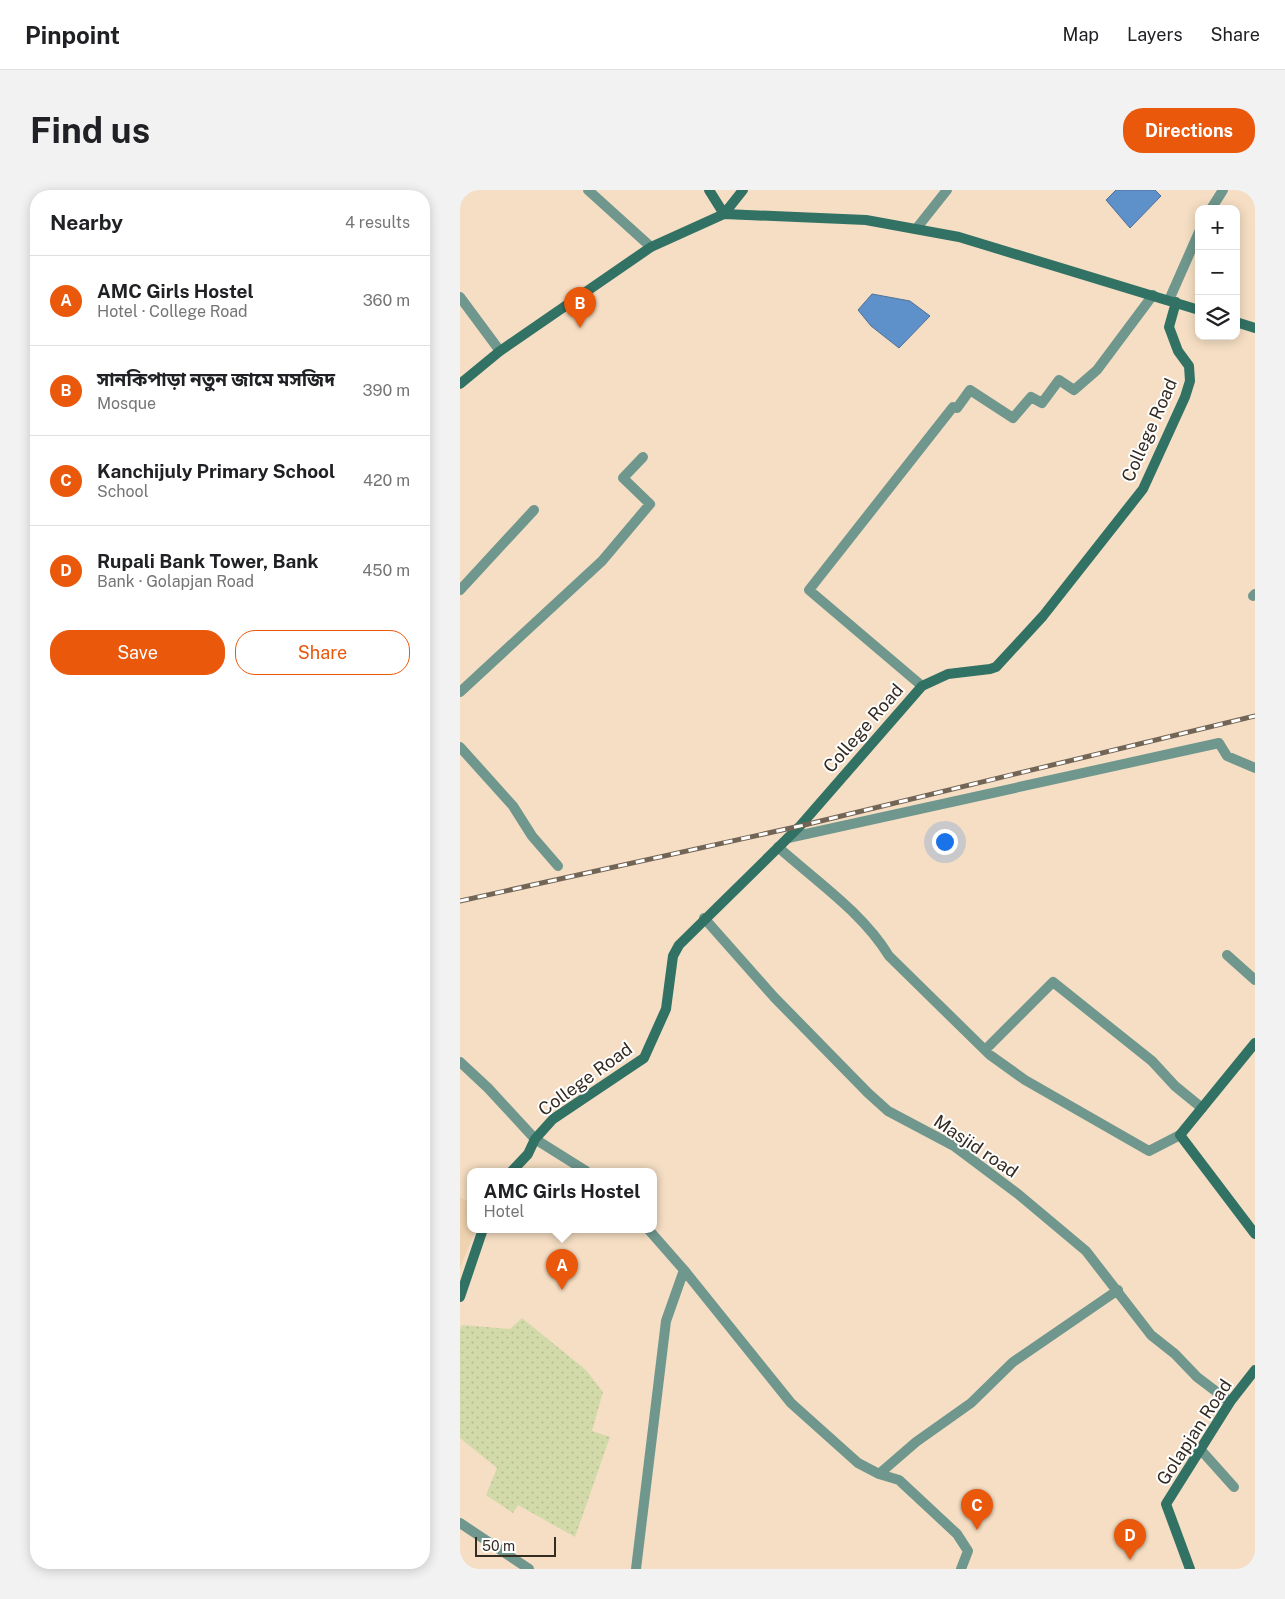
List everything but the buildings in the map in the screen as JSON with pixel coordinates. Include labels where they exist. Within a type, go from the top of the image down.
[{"type":"street","points":[[588,190],[651,247]]},
{"type":"street","points":[[709,190],[724,214]]},
{"type":"street","points":[[724,214],[743,190]]},
{"type":"street","points":[[916,229],[947,190]]},
{"type":"street","points":[[1213,205],[1222,190]]},
{"type":"street","points":[[460,384],[500,351],[651,247],[724,214],[866,220],[959,237],[1195,309]]},
{"type":"street","points":[[1172,301],[1195,242]]},
{"type":"street","points":[[922,686],[809,590],[953,407],[957,408],[970,390],[1013,418],[1031,397],[1042,403],[1059,380],[1074,390],[1096,370],[1153,295]]},
{"type":"street","points":[[460,297],[500,351]]},
{"type":"street","name":"College Road","points":[[515,1168],[528,1154],[535,1139],[552,1119],[644,1058],[666,1009],[676,949],[704,918],[788,838],[922,686],[948,674],[996,667],[1042,616],[1143,489],[1185,397],[1190,381],[1189,366],[1178,351],[1169,327],[1172,301]]},
{"type":"street","points":[[1240,323],[1255,328]]},
{"type":"street","points":[[460,692],[602,561],[650,504],[623,478],[643,457]]},
{"type":"street","points":[[460,590],[534,510]]},
{"type":"street","points":[[788,838],[1219,742],[1226,756],[1255,768]]},
{"type":"street","points":[[460,747],[513,806],[532,836],[558,866]]},
{"type":"street","points":[[778,847],[845,904],[878,938],[889,956],[985,1050],[1025,1080],[1149,1151],[1180,1135],[1253,1049]]},
{"type":"street","name":"Masjid road","points":[[704,918],[774,997],[868,1093],[888,1110],[954,1146],[1018,1194],[1086,1251],[1151,1335],[1175,1354],[1197,1376],[1230,1402]]},
{"type":"street","points":[[1228,955],[1255,980]]},
{"type":"street","points":[[985,1050],[1053,982],[1152,1061],[1175,1086],[1202,1108]]},
{"type":"street","points":[[460,1062],[488,1088],[535,1139],[581,1168]]},
{"type":"street","points":[[1180,1135],[1254,1231]]},
{"type":"street","points":[[460,1297],[482,1233]]},
{"type":"street","points":[[652,1233],[684,1270],[791,1403],[858,1463],[879,1474],[899,1480],[964,1542],[968,1556],[961,1569]]},
{"type":"street","points":[[636,1569],[666,1321],[684,1270]]},
{"type":"street","points":[[879,1474],[916,1442],[970,1403],[1013,1362],[1118,1290]]},
{"type":"street","name":"Golapjan Road","points":[[1190,1569],[1166,1504],[1230,1402],[1255,1370]]},
{"type":"street","points":[[1200,1449],[1234,1487]]},
{"type":"street","points":[[460,1523],[529,1569]]},
{"type":"shaded area","points":[[460,1197],[467,1201],[467,1233],[474,1233],[460,1268]]},
{"type":"green space","points":[[522,1318],[586,1370],[603,1392],[592,1431],[610,1437],[575,1537],[518,1505],[513,1513],[486,1495],[497,1468],[460,1438],[460,1329],[462,1325],[510,1329]]},
{"type":"water","points":[[1116,190],[1155,190],[1161,196],[1130,228],[1106,200]]},
{"type":"water","points":[[872,294],[910,301],[930,316],[899,348],[871,326],[858,310]]},
{"type":"railway","points":[[460,901],[800,826],[1255,716]]},
{"type":"place","name":"সানকিপাড়া নতুন জামে মসজিদ","points":[[580,328]]},
{"type":"place","name":"AMC Girls Hostel","points":[[562,1290]]},
{"type":"place","name":"Kanchijuly Primary School","points":[[977,1530]]},
{"type":"place","name":"Rupali Bank Tower, Bank","points":[[1130,1560]]}]
